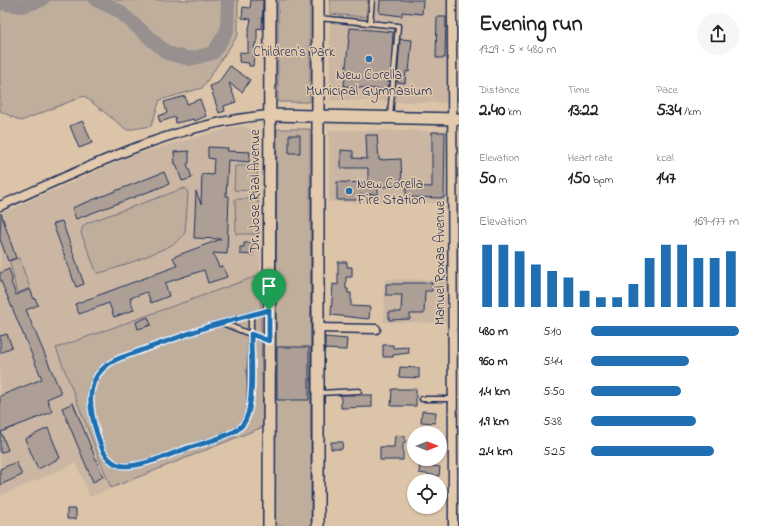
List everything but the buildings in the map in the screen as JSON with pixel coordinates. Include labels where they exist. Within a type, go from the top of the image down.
[{"type":"main road","name":"Dr. Jose Rizal Avenue","points":[[269,526],[270,0]]},
{"type":"main road","points":[[318,0],[318,526]]},
{"type":"main road","points":[[269,115],[456,119]]},
{"type":"street","name":"Manuel Roxas Avenue","points":[[452,0],[456,119],[453,526]]},
{"type":"street","points":[[0,206],[96,164],[144,145],[224,122],[269,115]]},
{"type":"street","points":[[318,328],[376,329]]},
{"type":"lane","points":[[370,23],[372,0]]},
{"type":"lane","points":[[318,18],[398,26],[390,118]]},
{"type":"lane","points":[[251,315],[250,406],[244,422],[239,429],[225,436],[147,462],[126,466],[118,465],[110,461],[99,442],[90,407],[90,391],[94,380],[102,368],[110,361],[222,323],[269,310]]},
{"type":"lane","points":[[222,323],[269,341]]},
{"type":"lane","points":[[318,393],[359,391]]},
{"type":"lane","points":[[422,399],[453,399]]},
{"type":"shaded area","points":[[330,0],[447,0],[447,103],[330,100]]},
{"type":"shaded area","points":[[243,126],[251,129],[256,134],[259,143],[260,275],[56,348],[111,488],[90,497],[76,463],[0,496],[0,214],[133,155],[230,128]]},
{"type":"shaded area","points":[[329,130],[447,131],[446,203],[329,202]]},
{"type":"shaded area","points":[[385,279],[447,280],[446,323],[384,322]]},
{"type":"green space","points":[[0,0],[238,0],[238,35],[202,88],[160,100],[151,126],[127,130],[84,96],[21,121],[0,111]]},
{"type":"green space","name":"Children's Park","points":[[278,0],[310,0],[310,102],[278,102]]},
{"type":"green space","points":[[330,0],[368,0],[366,17],[330,14]]},
{"type":"green space","points":[[277,129],[310,129],[311,526],[275,526]]},
{"type":"green space","points":[[235,166],[257,166],[257,191],[234,190]]},
{"type":"green space","points":[[185,188],[188,194],[185,232],[181,238],[169,246],[123,266],[97,273],[81,233],[83,226],[87,223]]},
{"type":"green space","points":[[235,199],[258,199],[259,234],[236,234]]},
{"type":"green space","points":[[19,258],[30,288],[17,293],[10,261]]},
{"type":"green space","points":[[260,275],[263,427],[111,488],[56,348]]},
{"type":"waterway","points":[[0,3],[22,6],[42,0]]},
{"type":"waterway","points":[[96,0],[119,11],[167,53],[190,59],[213,53],[227,31],[228,0]]},
{"type":"place","name":"New Corella Municipal Gymnasium","points":[[369,59]]},
{"type":"place","name":"New Corella Fire Station","points":[[349,191]]},
{"type":"route","points":[[269,310],[269,341],[251,334],[250,406],[248,414],[239,429],[225,436],[136,465],[118,465],[110,461],[99,442],[90,407],[90,391],[94,380],[102,368],[110,361],[207,327],[269,310]]}]
